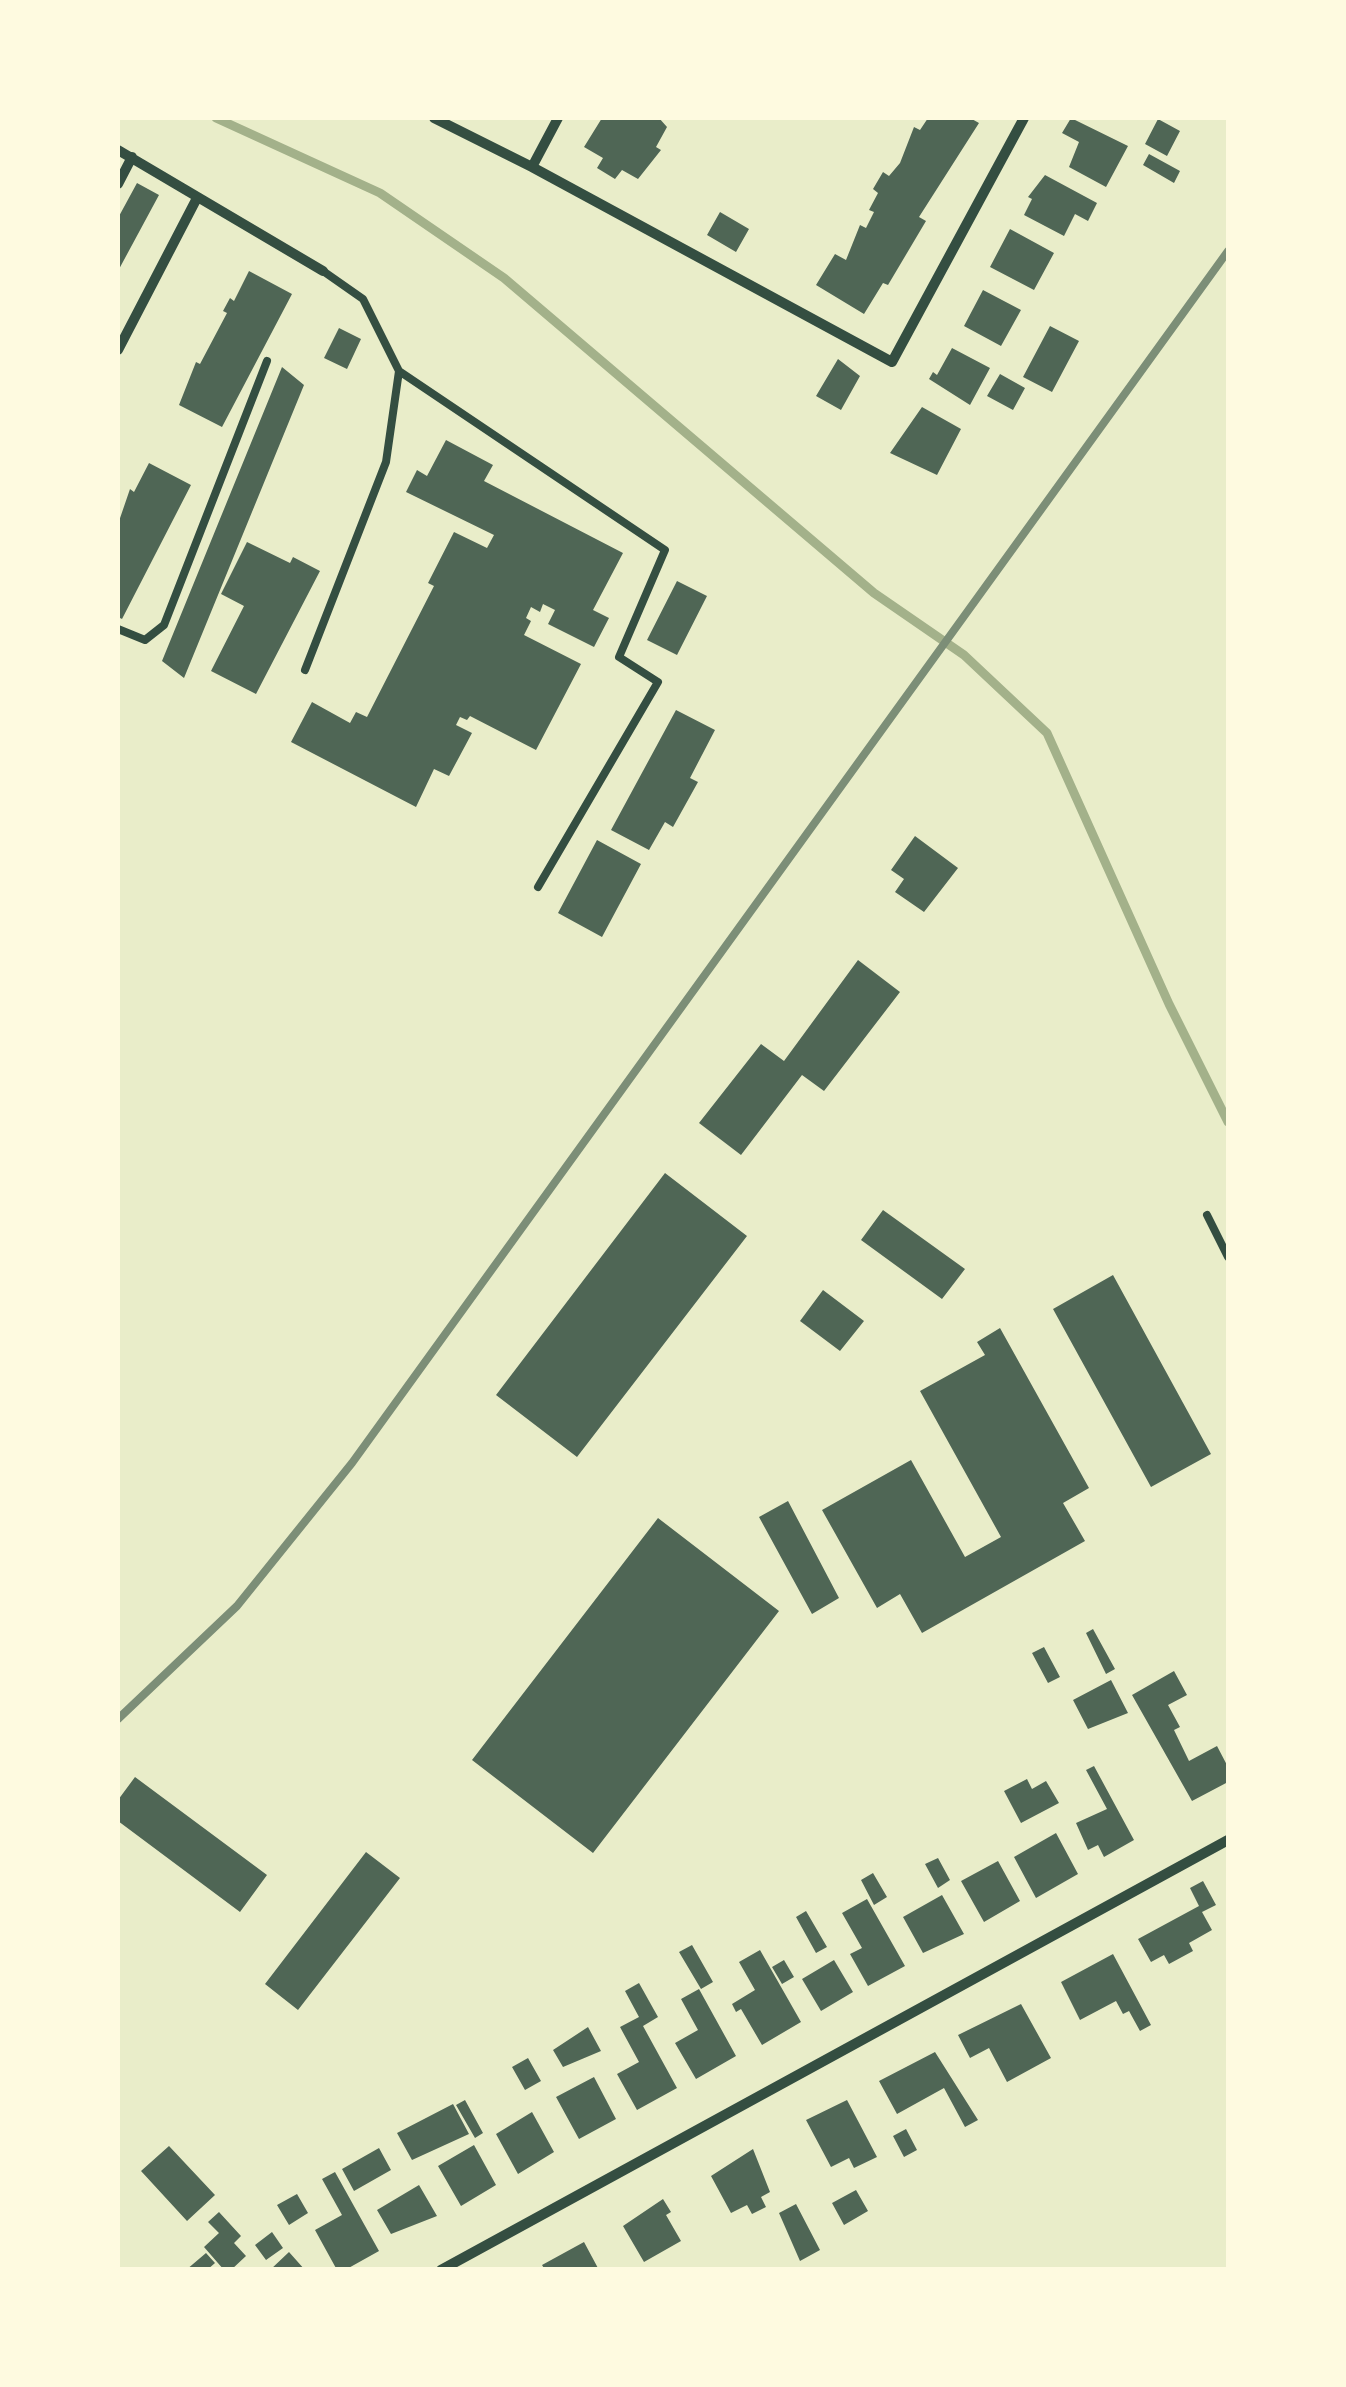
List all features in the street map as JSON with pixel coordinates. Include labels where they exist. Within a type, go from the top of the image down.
[{"type":"street","points":[[434,118],[892,362],[1024,118]]},
{"type":"street","points":[[532,167],[558,118]]},
{"type":"street","points":[[118,150],[323,271]]},
{"type":"street","points":[[118,184],[132,157]]},
{"type":"street","points":[[118,350],[197,198]]},
{"type":"street","points":[[441,2270],[1228,1840]]},
{"type":"lane","points":[[323,271],[363,300],[400,370],[665,550],[619,657],[658,682],[538,887]]},
{"type":"lane","points":[[118,629],[145,640],[164,625],[267,361]]},
{"type":"lane","points":[[305,670],[386,462],[400,370]]},
{"type":"lane","points":[[1207,1216],[1228,1256]]},
{"type":"building","points":[[602,118],[659,118],[667,127],[656,147],[661,150],[638,179],[622,170],[615,179],[597,168],[603,158],[584,147]]},
{"type":"building","points":[[928,118],[970,118],[979,123],[919,217],[926,221],[888,285],[883,283],[864,314],[816,285],[835,254],[846,260],[860,225],[866,228],[874,212],[869,210],[878,193],[873,189],[883,172],[889,176],[900,163],[914,127],[920,130]]},
{"type":"building","points":[[1071,118],[1128,146],[1106,187],[1069,167],[1079,142],[1062,133]]},
{"type":"building","points":[[1158,119],[1180,131],[1167,156],[1145,144]]},
{"type":"building","points":[[1149,154],[1180,171],[1174,183],[1143,165]]},
{"type":"building","points":[[1045,175],[1097,203],[1088,221],[1075,214],[1064,236],[1024,215],[1032,199],[1028,197]]},
{"type":"building","points":[[137,183],[159,195],[118,271],[118,218]]},
{"type":"building","points":[[720,212],[749,229],[736,252],[707,235]]},
{"type":"building","points":[[1010,229],[1054,253],[1034,290],[990,267]]},
{"type":"building","points":[[249,271],[292,294],[222,427],[179,405],[196,362],[200,364],[227,313],[223,311],[230,298],[234,301]]},
{"type":"building","points":[[983,290],[1021,310],[1001,346],[964,326]]},
{"type":"building","points":[[1050,326],[1079,341],[1052,392],[1023,377]]},
{"type":"building","points":[[339,328],[361,339],[347,369],[324,358]]},
{"type":"building","points":[[952,348],[990,368],[970,405],[929,379],[933,372],[937,375]]},
{"type":"building","points":[[838,359],[860,376],[841,410],[816,396]]},
{"type":"building","points":[[282,367],[304,385],[184,678],[162,661]]},
{"type":"building","points":[[1000,374],[1025,388],[1013,410],[987,396]]},
{"type":"building","points":[[922,407],[961,429],[937,475],[890,453]]},
{"type":"building","points":[[446,440],[493,465],[484,481],[623,553],[593,610],[609,618],[594,647],[548,624],[555,610],[543,604],[540,612],[531,607],[526,618],[531,621],[524,635],[581,664],[536,750],[470,716],[467,720],[460,717],[456,725],[472,733],[449,776],[434,769],[416,807],[291,742],[312,702],[350,723],[356,712],[367,717],[434,586],[428,583],[454,532],[487,548],[494,535],[406,492],[417,470],[427,476]]},
{"type":"building","points":[[149,463],[191,485],[122,619],[118,617],[118,524],[130,489],[134,492]]},
{"type":"building","points":[[247,542],[290,563],[293,557],[320,571],[256,694],[211,671],[244,606],[221,594]]},
{"type":"building","points":[[677,581],[707,596],[677,655],[647,640]]},
{"type":"building","points":[[676,710],[715,730],[690,778],[698,782],[673,827],[665,822],[649,850],[611,830]]},
{"type":"building","points":[[915,836],[958,868],[924,912],[895,892],[904,879],[891,870]]},
{"type":"building","points":[[597,840],[641,864],[602,937],[558,913]]},
{"type":"building","points":[[858,960],[900,992],[824,1091],[802,1075],[741,1155],[699,1123],[761,1044],[784,1061]]},
{"type":"building","points":[[665,1173],[747,1236],[577,1457],[496,1395]]},
{"type":"building","points":[[883,1210],[965,1269],[942,1299],[861,1240]]},
{"type":"building","points":[[1113,1275],[1211,1454],[1151,1487],[1053,1309]]},
{"type":"building","points":[[823,1290],[864,1321],[840,1351],[800,1321]]},
{"type":"building","points":[[1000,1328],[1089,1488],[1063,1503],[1085,1541],[922,1633],[900,1594],[877,1608],[822,1510],[911,1460],[965,1557],[1001,1537],[920,1391],[985,1355],[977,1342]]},
{"type":"building","points":[[788,1501],[839,1598],[812,1614],[759,1517]]},
{"type":"building","points":[[658,1518],[779,1611],[593,1853],[472,1760]]},
{"type":"building","points":[[1093,1629],[1115,1669],[1106,1674],[1086,1633]]},
{"type":"building","points":[[1044,1647],[1060,1677],[1048,1683],[1032,1653]]},
{"type":"building","points":[[1174,1671],[1187,1695],[1168,1705],[1180,1727],[1174,1730],[1189,1761],[1217,1746],[1228,1767],[1228,1782],[1192,1801],[1132,1695]]},
{"type":"building","points":[[1111,1680],[1128,1713],[1088,1729],[1073,1700]]},
{"type":"building","points":[[1094,1766],[1134,1840],[1104,1857],[1098,1845],[1088,1850],[1076,1823],[1107,1809],[1086,1770]]},
{"type":"building","points":[[135,1777],[267,1875],[240,1912],[118,1821],[118,1800]]},
{"type":"building","points":[[1027,1779],[1032,1789],[1046,1781],[1059,1803],[1021,1823],[1004,1791]]},
{"type":"building","points":[[1056,1833],[1078,1874],[1036,1898],[1014,1857]]},
{"type":"building","points":[[366,1852],[400,1878],[298,2010],[265,1984]]},
{"type":"building","points":[[938,1858],[950,1880],[938,1888],[925,1864]]},
{"type":"building","points":[[998,1861],[1020,1901],[984,1922],[961,1881]]},
{"type":"building","points":[[873,1873],[887,1897],[874,1905],[861,1880]]},
{"type":"building","points":[[1203,1881],[1216,1905],[1202,1912],[1212,1930],[1189,1943],[1193,1951],[1169,1964],[1164,1955],[1151,1962],[1138,1939],[1199,1906],[1190,1888]]},
{"type":"building","points":[[942,1895],[964,1934],[923,1953],[903,1917]]},
{"type":"building","points":[[867,1899],[905,1966],[868,1986],[850,1954],[862,1948],[842,1913]]},
{"type":"building","points":[[806,1911],[827,1947],[816,1953],[796,1917]]},
{"type":"building","points":[[692,1945],[713,1982],[701,1989],[679,1952]]},
{"type":"building","points":[[760,1950],[801,2022],[762,2045],[741,2009],[736,2012],[732,2004],[755,1990],[739,1962]]},
{"type":"building","points":[[1113,1954],[1151,2025],[1140,2031],[1129,2011],[1123,2014],[1116,2001],[1080,2020],[1061,1982]]},
{"type":"building","points":[[784,1960],[794,1977],[782,1984],[772,1967]]},
{"type":"building","points":[[834,1960],[853,1992],[821,2011],[802,1979]]},
{"type":"building","points":[[639,1983],[658,2017],[643,2026],[677,2088],[637,2110],[617,2074],[639,2062],[620,2027],[639,2017],[625,1991]]},
{"type":"building","points":[[699,1989],[736,2056],[696,2079],[675,2043],[698,2030],[681,1999]]},
{"type":"building","points":[[1021,2004],[1051,2058],[1007,2082],[989,2048],[970,2058],[958,2035]]},
{"type":"building","points":[[588,2027],[601,2051],[563,2067],[553,2050]]},
{"type":"building","points":[[935,2052],[978,2120],[965,2127],[944,2088],[897,2114],[879,2081]]},
{"type":"building","points":[[528,2058],[541,2081],[525,2090],[512,2067]]},
{"type":"building","points":[[594,2077],[616,2119],[579,2139],[556,2097]]},
{"type":"building","points":[[465,2100],[483,2133],[475,2138],[456,2105]]},
{"type":"building","points":[[847,2100],[877,2157],[854,2168],[849,2158],[831,2167],[806,2120]]},
{"type":"building","points":[[453,2104],[469,2134],[412,2160],[397,2133]]},
{"type":"building","points":[[532,2112],[554,2152],[518,2174],[496,2134]]},
{"type":"building","points":[[906,2129],[917,2150],[904,2157],[893,2136]]},
{"type":"building","points":[[474,2145],[496,2185],[461,2206],[438,2166]]},
{"type":"building","points":[[169,2146],[215,2195],[187,2221],[141,2171]]},
{"type":"building","points":[[379,2148],[391,2170],[354,2191],[342,2169]]},
{"type":"building","points":[[753,2149],[770,2192],[761,2197],[766,2207],[752,2214],[747,2205],[731,2213],[711,2176]]},
{"type":"building","points":[[335,2172],[379,2251],[345,2270],[337,2270],[315,2230],[342,2215],[322,2179]]},
{"type":"building","points":[[419,2185],[437,2216],[391,2234],[377,2210]]},
{"type":"building","points":[[856,2190],[868,2211],[844,2225],[832,2203]]},
{"type":"building","points":[[297,2194],[308,2213],[289,2225],[277,2205]]},
{"type":"building","points":[[663,2199],[671,2212],[666,2215],[681,2241],[644,2262],[623,2226]]},
{"type":"building","points":[[796,2204],[820,2250],[800,2261],[779,2213]]},
{"type":"building","points":[[219,2212],[241,2236],[234,2243],[246,2256],[231,2270],[224,2270],[204,2247],[219,2233],[208,2222]]},
{"type":"building","points":[[272,2232],[283,2248],[266,2260],[255,2245]]},
{"type":"building","points":[[584,2242],[599,2270],[545,2270],[542,2265]]},
{"type":"building","points":[[289,2252],[305,2270],[270,2270]]},
{"type":"building","points":[[206,2253],[215,2263],[207,2270],[186,2270]]},
{"type":"waterway","points":[[216,118],[380,193],[504,278],[874,593],[964,655],[1047,733],[1169,1004],[1228,1122]]},
{"type":"railway","points":[[118,1719],[237,1606],[352,1463],[1228,251]]}]
